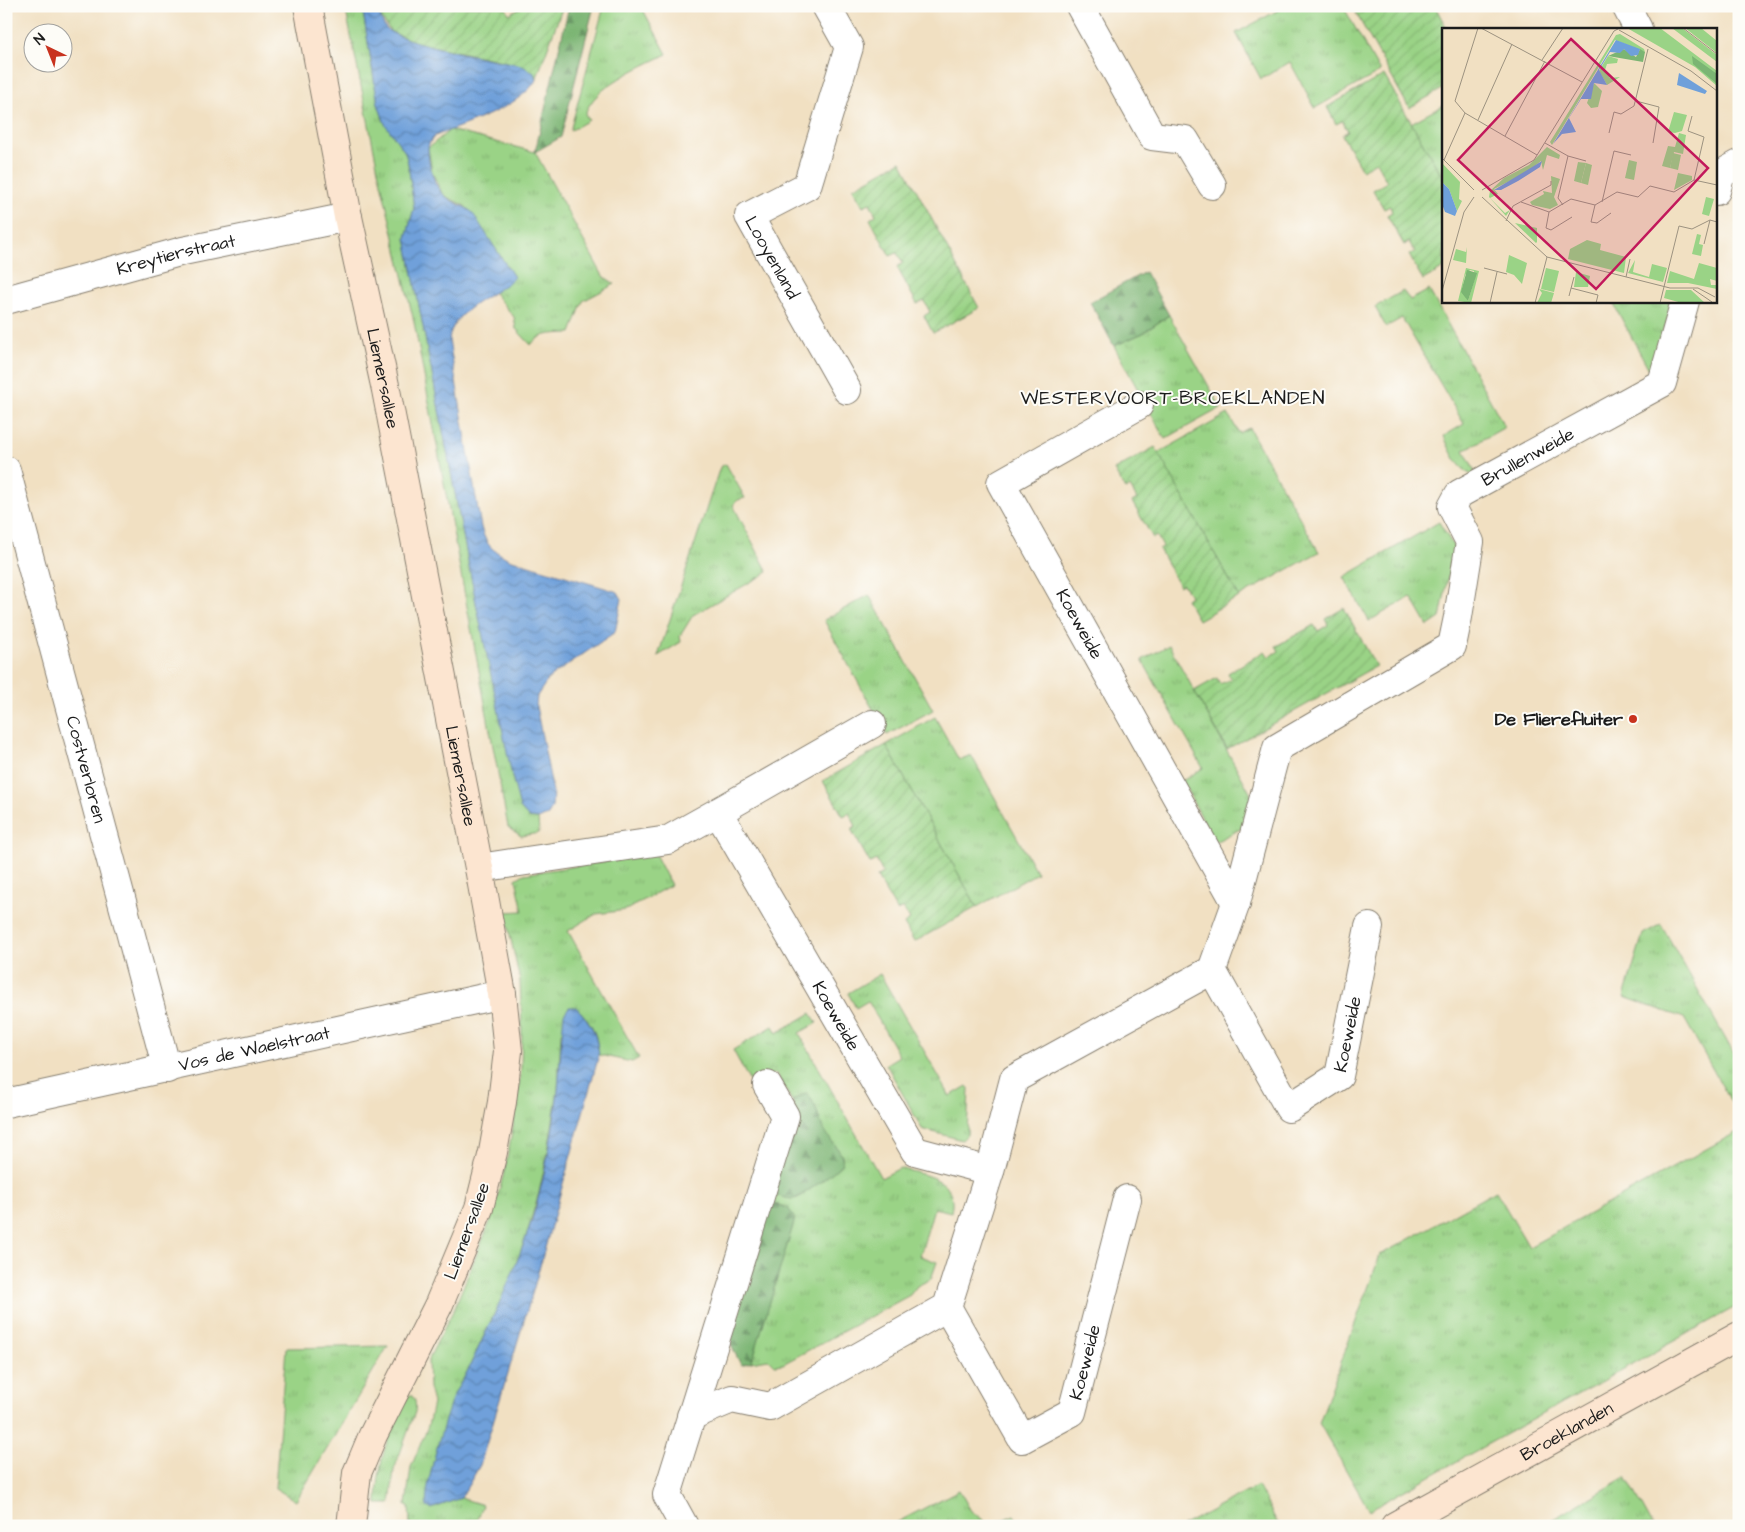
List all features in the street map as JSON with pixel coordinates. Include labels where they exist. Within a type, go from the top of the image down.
[{"type":"street","name":"Liemersallee","points":[[308,6],[348,217],[386,390],[479,868],[502,994],[508,1051],[494,1144],[479,1208],[438,1304],[362,1459],[357,1473],[351,1526]]},
{"type":"street","points":[[1080,6],[1152,136],[1185,140],[1212,185]]},
{"type":"street","points":[[1626,6],[1637,28]]},
{"type":"street","name":"Looyenland","points":[[827,7],[849,47],[807,186],[750,216],[847,390]]},
{"type":"street","name":"Kreytierstraat","points":[[6,300],[183,251],[348,217]]},
{"type":"street","name":"Brullenweide","points":[[1236,903],[1277,748],[1452,646],[1470,542],[1452,507],[1459,494],[1662,383],[1685,302]]},
{"type":"street","name":"Koeweide","points":[[1139,406],[1001,483],[1236,903]]},
{"type":"street","name":"Costverloren","points":[[6,470],[167,1069]]},
{"type":"street","points":[[479,868],[668,840],[872,724]]},
{"type":"street","name":"Koeweide","points":[[718,812],[915,1151],[990,1171]]},
{"type":"street","points":[[691,1416],[732,1399],[770,1407],[947,1307],[990,1171],[1014,1079],[1212,970],[1236,903]]},
{"type":"street","name":"Koeweide","points":[[1212,970],[1289,1108],[1339,1076],[1369,927]]},
{"type":"street","name":"Vos de Waelstraat","points":[[6,1103],[502,994]]},
{"type":"street","points":[[684,1526],[667,1495],[785,1116],[766,1085]]},
{"type":"street","name":"Koeweide","points":[[947,1307],[1022,1439],[1072,1412],[1127,1199]]},
{"type":"street","name":"Broeklanden","points":[[1394,1526],[1739,1336]]},
{"type":"green space","points":[[345,6],[362,6],[378,104],[385,124],[405,152],[408,163],[414,208],[406,238],[477,608],[520,808],[529,818],[538,819],[539,833],[521,836],[508,827],[414,322],[378,170]]},
{"type":"green space","points":[[378,6],[505,6],[509,14],[523,6],[563,6],[536,80],[521,65],[418,43],[391,32],[380,16]]},
{"type":"green space","points":[[569,6],[594,6],[561,137],[535,152]]},
{"type":"green space","points":[[604,6],[641,6],[667,54],[632,71],[608,86],[590,104],[585,114],[589,120],[570,131]]},
{"type":"green space","points":[[1286,6],[1343,6],[1380,72],[1315,108],[1290,62],[1261,79],[1236,33]]},
{"type":"green space","points":[[1352,6],[1435,6],[1446,28],[1442,28],[1442,89],[1409,108]]},
{"type":"green space","points":[[1384,75],[1442,176],[1442,269],[1423,280],[1409,255],[1415,252],[1409,242],[1404,245],[1387,215],[1392,212],[1390,206],[1384,209],[1373,190],[1387,182],[1376,162],[1362,170],[1342,135],[1348,131],[1342,121],[1336,124],[1327,107]]},
{"type":"green space","points":[[1442,106],[1442,177],[1411,123]]},
{"type":"green space","points":[[450,130],[535,152],[603,276],[615,284],[583,301],[571,333],[544,336],[531,345],[516,329],[514,317],[494,293],[514,277],[465,206],[443,195],[432,172],[428,148]]},
{"type":"green space","points":[[901,161],[979,308],[933,333],[924,316],[930,312],[924,301],[917,304],[897,267],[903,263],[897,253],[890,256],[870,219],[876,215],[870,203],[863,206],[853,188]]},
{"type":"green space","points":[[1145,272],[1169,315],[1143,333],[1114,346],[1090,302]]},
{"type":"green space","points":[[1429,290],[1505,427],[1464,450],[1476,473],[1472,475],[1458,463],[1444,436],[1464,424],[1402,318],[1386,327],[1375,307],[1403,291],[1410,300]]},
{"type":"green space","points":[[1613,302],[1673,302],[1651,373]]},
{"type":"green space","points":[[1169,315],[1221,408],[1165,439],[1114,346],[1143,333]]},
{"type":"green space","points":[[1228,414],[1239,433],[1249,428],[1319,552],[1239,597],[1158,453]]},
{"type":"green space","points":[[1155,447],[1239,597],[1198,620],[1186,599],[1190,596],[1183,584],[1179,586],[1159,549],[1163,547],[1157,536],[1153,538],[1132,502],[1137,499],[1130,487],[1125,489],[1114,470]]},
{"type":"green space","points":[[726,464],[745,498],[738,500],[733,505],[768,572],[693,615],[680,636],[681,642],[658,656],[720,467]]},
{"type":"green space","points":[[1439,522],[1454,547],[1440,618],[1428,626],[1411,597],[1369,621],[1344,577]]},
{"type":"green space","points":[[869,595],[933,710],[887,735],[824,620]]},
{"type":"green space","points":[[1344,608],[1376,666],[1227,749],[1194,691],[1217,678],[1220,684],[1231,679],[1228,673],[1265,651],[1269,657],[1279,651],[1276,646],[1314,625],[1318,631],[1328,625],[1325,619]]},
{"type":"green space","points":[[1169,645],[1253,798],[1246,826],[1215,842],[1182,781],[1203,768],[1142,660]]},
{"type":"green space","points":[[935,717],[959,760],[971,755],[1037,873],[977,907],[886,745]]},
{"type":"green space","points":[[886,745],[977,907],[914,942],[904,924],[910,920],[903,908],[897,911],[877,877],[883,873],[876,860],[870,863],[851,829],[856,826],[849,813],[843,816],[823,781]]},
{"type":"green space","points":[[655,854],[671,885],[626,910],[596,914],[568,931],[639,1058],[632,1062],[599,1055],[597,1039],[593,1028],[576,1007],[561,1033],[558,1090],[548,1151],[526,1237],[507,1287],[465,1376],[453,1396],[434,1461],[428,1490],[431,1509],[461,1498],[483,1505],[475,1526],[410,1526],[409,1506],[406,1505],[411,1467],[428,1426],[433,1403],[429,1388],[428,1360],[454,1309],[492,1217],[505,1169],[515,1116],[521,1070],[520,981],[505,912],[523,911],[516,879],[524,874]]},
{"type":"green space","points":[[1661,924],[1739,1063],[1739,1116],[1684,1018],[1624,997],[1643,934]]},
{"type":"green space","points":[[880,974],[950,1096],[967,1086],[969,1088],[967,1135],[962,1140],[922,1129],[886,1064],[899,1056],[868,1001],[856,1008],[848,993]]},
{"type":"green space","points":[[811,1013],[817,1023],[799,1033],[881,1178],[900,1168],[938,1180],[950,1191],[952,1200],[951,1212],[934,1208],[920,1256],[937,1262],[931,1279],[917,1286],[910,1295],[783,1364],[774,1365],[768,1359],[751,1362],[788,1208],[768,1202],[770,1194],[792,1199],[798,1198],[841,1165],[842,1156],[825,1132],[807,1093],[792,1101],[776,1073],[752,1086],[733,1050],[773,1026],[777,1033]]},
{"type":"green space","points":[[806,1093],[815,1106],[826,1134],[840,1152],[842,1163],[827,1177],[797,1198],[790,1199],[770,1194],[794,1105],[792,1101]]},
{"type":"green space","points":[[1739,1131],[1739,1305],[1369,1510],[1319,1423],[1380,1255],[1496,1191],[1529,1247]]},
{"type":"green space","points":[[768,1202],[788,1208],[795,1219],[754,1355],[751,1362],[741,1365],[727,1337]]},
{"type":"green space","points":[[388,1346],[296,1501],[275,1488],[286,1348]]},
{"type":"green space","points":[[409,1395],[414,1399],[415,1412],[394,1470],[390,1504],[377,1504],[380,1470],[385,1448]]},
{"type":"green space","points":[[1626,1477],[1653,1526],[1541,1526]]},
{"type":"green space","points":[[1258,1486],[1279,1526],[1182,1526]]},
{"type":"green space","points":[[959,1490],[971,1511],[990,1525],[1014,1515],[1021,1526],[890,1526]]},
{"type":"water","points":[[362,6],[378,6],[384,26],[394,34],[428,45],[521,65],[534,73],[536,80],[529,90],[505,107],[435,136],[430,142],[428,149],[430,168],[441,192],[472,212],[514,277],[507,284],[462,315],[451,331],[449,340],[481,527],[485,539],[494,550],[509,559],[618,592],[622,599],[615,632],[549,678],[537,696],[536,706],[553,792],[552,808],[548,815],[538,819],[529,818],[520,808],[512,776],[477,608],[406,238],[414,208],[408,163],[405,152],[385,124],[378,104]]},
{"type":"water","points":[[569,1007],[576,1007],[590,1024],[595,1034],[599,1055],[533,1291],[480,1465],[461,1498],[431,1509],[427,1507],[428,1486],[440,1436],[454,1394],[477,1352],[508,1284],[526,1238],[540,1191],[558,1090],[564,1014]]},
{"type":"place","name":"De Flierefluiter","points":[[1633,719]]},
{"type":"district","name":"WESTERVOORT-BROEKLANDEN","points":[[1173,398]]}]
